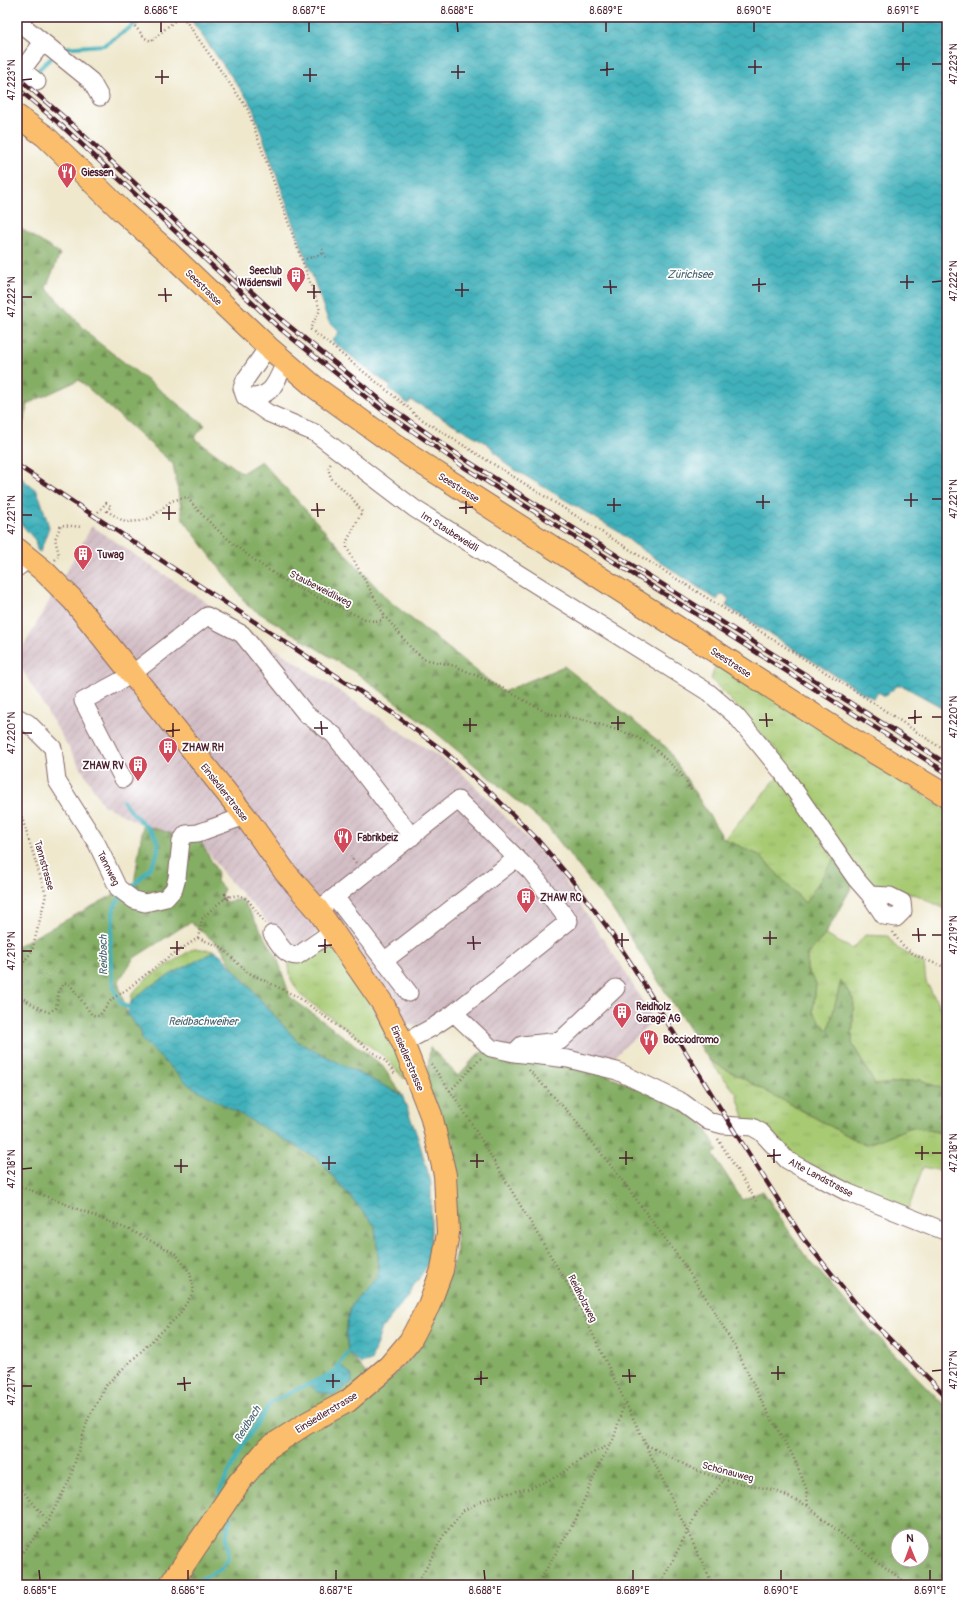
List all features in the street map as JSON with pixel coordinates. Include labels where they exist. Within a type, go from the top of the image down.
[{"type":"main road","name":"Seestrasse","points":[[17,116],[45,136],[268,347],[316,388],[412,457],[850,738],[947,796]]},
{"type":"main road","name":"Einsiedlerstrasse","points":[[27,562],[73,600],[245,816],[285,872],[318,910],[383,1004],[403,1043],[418,1079],[431,1115],[445,1175],[448,1233],[442,1270],[429,1305],[410,1341],[389,1366],[360,1392],[348,1401],[307,1423],[268,1448],[240,1481],[170,1585]]},
{"type":"street","points":[[17,21],[91,81],[100,97]]},
{"type":"street","points":[[37,82],[22,70],[46,45]]},
{"type":"street","points":[[268,347],[253,366],[243,384],[242,388],[245,397],[263,396],[270,390],[285,362]]},
{"type":"street","name":"Im Staubeweidli","points":[[245,397],[268,413],[315,433],[415,509],[708,692],[736,716],[782,772],[856,879],[870,895],[890,896],[902,902],[903,911],[896,918],[884,916]]},
{"type":"street","points":[[123,779],[83,701],[122,680],[207,616],[242,634],[306,714],[334,735],[412,837]]},
{"type":"street","name":"Tannweg","points":[[17,717],[28,723],[53,748],[57,781],[97,844],[118,888],[134,900],[145,903],[166,898],[174,889],[177,878],[181,841],[186,834],[198,833],[245,816]]},
{"type":"street","points":[[318,910],[458,800],[531,872],[569,921],[454,1013],[433,1027],[403,1043]]},
{"type":"street","points":[[384,961],[517,858]]},
{"type":"street","points":[[335,897],[409,993]]},
{"type":"street","points":[[272,934],[286,952],[291,956],[297,956],[333,931]]},
{"type":"street","points":[[520,1054],[522,1045],[560,1041],[616,988]]},
{"type":"street","points":[[454,1013],[491,1048]]},
{"type":"street","name":"Alte Landstrasse","points":[[491,1048],[520,1054],[568,1059],[617,1071],[682,1102],[708,1121],[723,1126],[752,1127],[760,1132],[787,1160],[805,1170],[849,1192],[947,1232]]},
{"type":"path","points":[[128,18],[145,38],[151,41],[179,17]]},
{"type":"path","points":[[183,17],[247,108],[320,310],[310,329],[410,408],[415,415],[857,692],[947,752]]},
{"type":"path","points":[[322,249],[326,258]]},
{"type":"path","points":[[306,259],[324,253]]},
{"type":"path","points":[[331,464],[328,468],[331,478],[352,498],[362,512],[347,540],[347,550],[384,615],[411,648],[424,659],[455,666],[495,684],[547,713],[589,721],[633,735],[652,746],[681,774],[692,792]]},
{"type":"path","name":"Staubeweidliweg","points":[[98,512],[106,503],[111,506],[107,511],[125,522],[140,522],[151,518],[171,501],[187,497],[198,512],[251,558],[297,588],[375,622],[382,620],[384,615]]},
{"type":"path","points":[[27,562],[59,555],[55,539],[61,525],[82,527]]},
{"type":"path","name":"Tannstrasse","points":[[17,806],[46,895],[32,951],[17,971]]},
{"type":"path","points":[[377,835],[381,840]]},
{"type":"path","points":[[17,995],[42,1010],[49,1012],[56,1008],[59,990],[65,983],[71,986],[92,1014],[99,1016],[112,999],[198,938],[202,919],[224,899],[230,897],[240,895],[248,900],[272,934]]},
{"type":"path","points":[[884,916],[897,939],[911,953],[947,968]]},
{"type":"path","points":[[198,938],[221,947],[247,972],[298,997],[384,1060],[403,1082],[418,1079]]},
{"type":"path","points":[[450,1091],[491,1048]]},
{"type":"path","points":[[520,1054],[575,1120],[676,1252],[710,1304],[735,1347],[764,1406],[793,1456],[806,1488],[808,1506]]},
{"type":"path","name":"Reidholzweg","points":[[428,1061],[462,1108],[574,1295],[713,1585]]},
{"type":"path","points":[[708,1121],[756,1201]]},
{"type":"path","points":[[17,1186],[132,1231],[176,1254],[190,1273],[194,1291],[179,1315],[107,1384],[88,1420],[70,1479],[48,1521],[17,1559]]},
{"type":"path","points":[[537,1585],[576,1519],[598,1467],[614,1438],[624,1402]]},
{"type":"path","points":[[417,1585],[443,1536],[464,1510],[488,1498],[530,1488],[556,1477],[586,1456],[609,1445]]},
{"type":"path","name":"Schönauweg","points":[[647,1445],[695,1470],[724,1480],[774,1490],[808,1506],[851,1542],[909,1585]]},
{"type":"path","points":[[660,1585],[697,1513],[724,1480]]},
{"type":"path","points":[[17,1484],[48,1521]]},
{"type":"shaded area","points":[[92,526],[459,770],[555,867],[624,970],[654,1020],[609,1061],[491,1048],[451,1006],[434,1018],[418,1025],[408,1024],[395,1014],[333,920],[291,954],[262,915],[226,877],[201,842],[143,825],[103,805],[17,661],[17,658]]},
{"type":"green space","points":[[17,226],[60,254],[46,288],[94,339],[205,425],[194,438],[242,473],[261,461],[388,600],[503,692],[564,666],[667,748],[724,839],[759,855],[805,903],[836,856],[856,879],[825,935],[807,955],[807,970],[816,984],[813,1012],[828,1031],[841,981],[854,999],[852,1043],[875,1085],[921,1080],[947,1091],[947,1134],[912,1127],[865,1145],[709,1060],[612,909],[547,826],[428,726],[358,674],[248,606],[183,519],[173,464],[79,380],[27,404],[17,446]]},
{"type":"green space","points":[[716,663],[947,810],[947,910],[917,895],[856,879],[806,904],[759,855],[724,839],[782,772],[778,752],[711,679]]},
{"type":"green space","points":[[143,825],[201,842],[218,873],[216,880],[224,889],[221,895],[225,902],[242,899],[277,957],[290,997],[381,1064],[402,1095],[298,1042],[234,970],[221,947],[190,922],[134,958],[118,982],[127,1014],[318,1159],[375,1226],[378,1254],[378,1277],[354,1302],[346,1338],[348,1352],[380,1390],[418,1350],[445,1292],[457,1249],[451,1155],[427,1080],[430,1047],[458,1076],[478,1054],[491,1048],[568,1059],[682,1106],[705,1127],[718,1151],[713,1154],[742,1200],[763,1191],[804,1254],[860,1318],[947,1408],[947,1585],[17,1585],[17,946],[134,884]]},
{"type":"green space","points":[[825,935],[853,949],[865,935],[888,936],[897,948],[924,963],[926,982],[947,1019],[947,1091],[921,1080],[875,1085],[852,1043],[854,999],[841,982],[828,1032],[813,1012],[816,984],[807,970],[807,955]]},
{"type":"green space","points":[[330,944],[375,1009],[406,1076],[404,1079],[386,1058],[300,995],[291,979],[288,961],[305,960]]},
{"type":"green space","points":[[194,948],[215,951],[131,1002],[132,994],[146,979]]},
{"type":"green space","points":[[709,1060],[865,1145],[912,1127],[947,1134],[947,1172],[923,1167],[907,1213],[794,1157],[745,1120],[736,1093]]},
{"type":"water","name":"Zürichsee","points":[[189,17],[947,17],[947,710],[903,686],[897,686],[885,696],[878,692],[874,699],[858,690],[726,606],[729,599],[721,594],[717,600],[634,544],[619,532],[507,465],[488,444],[411,400],[408,404],[389,389],[391,387],[332,341],[339,332],[328,320],[251,104]]},
{"type":"water","points":[[17,472],[19,473],[19,476],[37,491],[49,527],[40,552],[37,550],[35,540],[17,519]]},
{"type":"water","name":"Reidbachweiher","points":[[215,951],[220,954],[298,1042],[402,1095],[418,1138],[431,1183],[431,1260],[406,1298],[382,1328],[371,1361],[361,1364],[348,1352],[347,1333],[351,1307],[359,1295],[378,1276],[378,1254],[375,1226],[318,1159],[189,1085],[142,1040],[141,1031],[127,1014],[131,1002],[147,988]]},
{"type":"water","points":[[340,1364],[352,1376],[352,1382],[334,1395],[318,1392],[309,1385],[334,1373]]},
{"type":"waterway","points":[[59,50],[61,48],[104,45],[146,17]]},
{"type":"waterway","points":[[33,75],[53,56]]},
{"type":"waterway","name":"Reidbach","points":[[123,801],[132,813],[150,830],[156,838],[158,847],[157,855],[148,870],[129,889]]},
{"type":"waterway","name":"Reidbach","points":[[120,898],[114,907],[110,947],[112,978],[115,991],[122,1005],[128,1007]]},
{"type":"waterway","name":"Reidbach","points":[[221,1497],[219,1492],[243,1445],[271,1402],[334,1372],[348,1352]]},
{"type":"waterway","name":"Reidbach","points":[[193,1585],[199,1580],[221,1569],[228,1559],[226,1537],[230,1519],[229,1516]]},
{"type":"railway","points":[[17,77],[66,119],[283,321],[387,405],[469,462],[947,764]]},
{"type":"railway","points":[[17,88],[61,125],[278,327],[382,410],[464,467],[947,773]]},
{"type":"railway","points":[[17,465],[394,714],[445,752],[491,793],[536,838],[571,879],[607,927],[802,1237],[861,1310],[947,1397]]},
{"type":"place","name":"Giessen","points":[[67,189]]},
{"type":"place","name":"Seeclub Wädenswil","points":[[296,293]]},
{"type":"place","name":"Tuwag","points":[[83,571]]},
{"type":"place","name":"ZHAW RH","points":[[168,764]]},
{"type":"place","name":"ZHAW RV","points":[[138,782]]},
{"type":"place","name":"Fabrikbeiz","points":[[343,854]]},
{"type":"place","name":"ZHAW RC","points":[[526,914]]},
{"type":"place","name":"Reidholz Garage AG","points":[[622,1029]]},
{"type":"place","name":"Bocciodromo","points":[[649,1056]]}]
